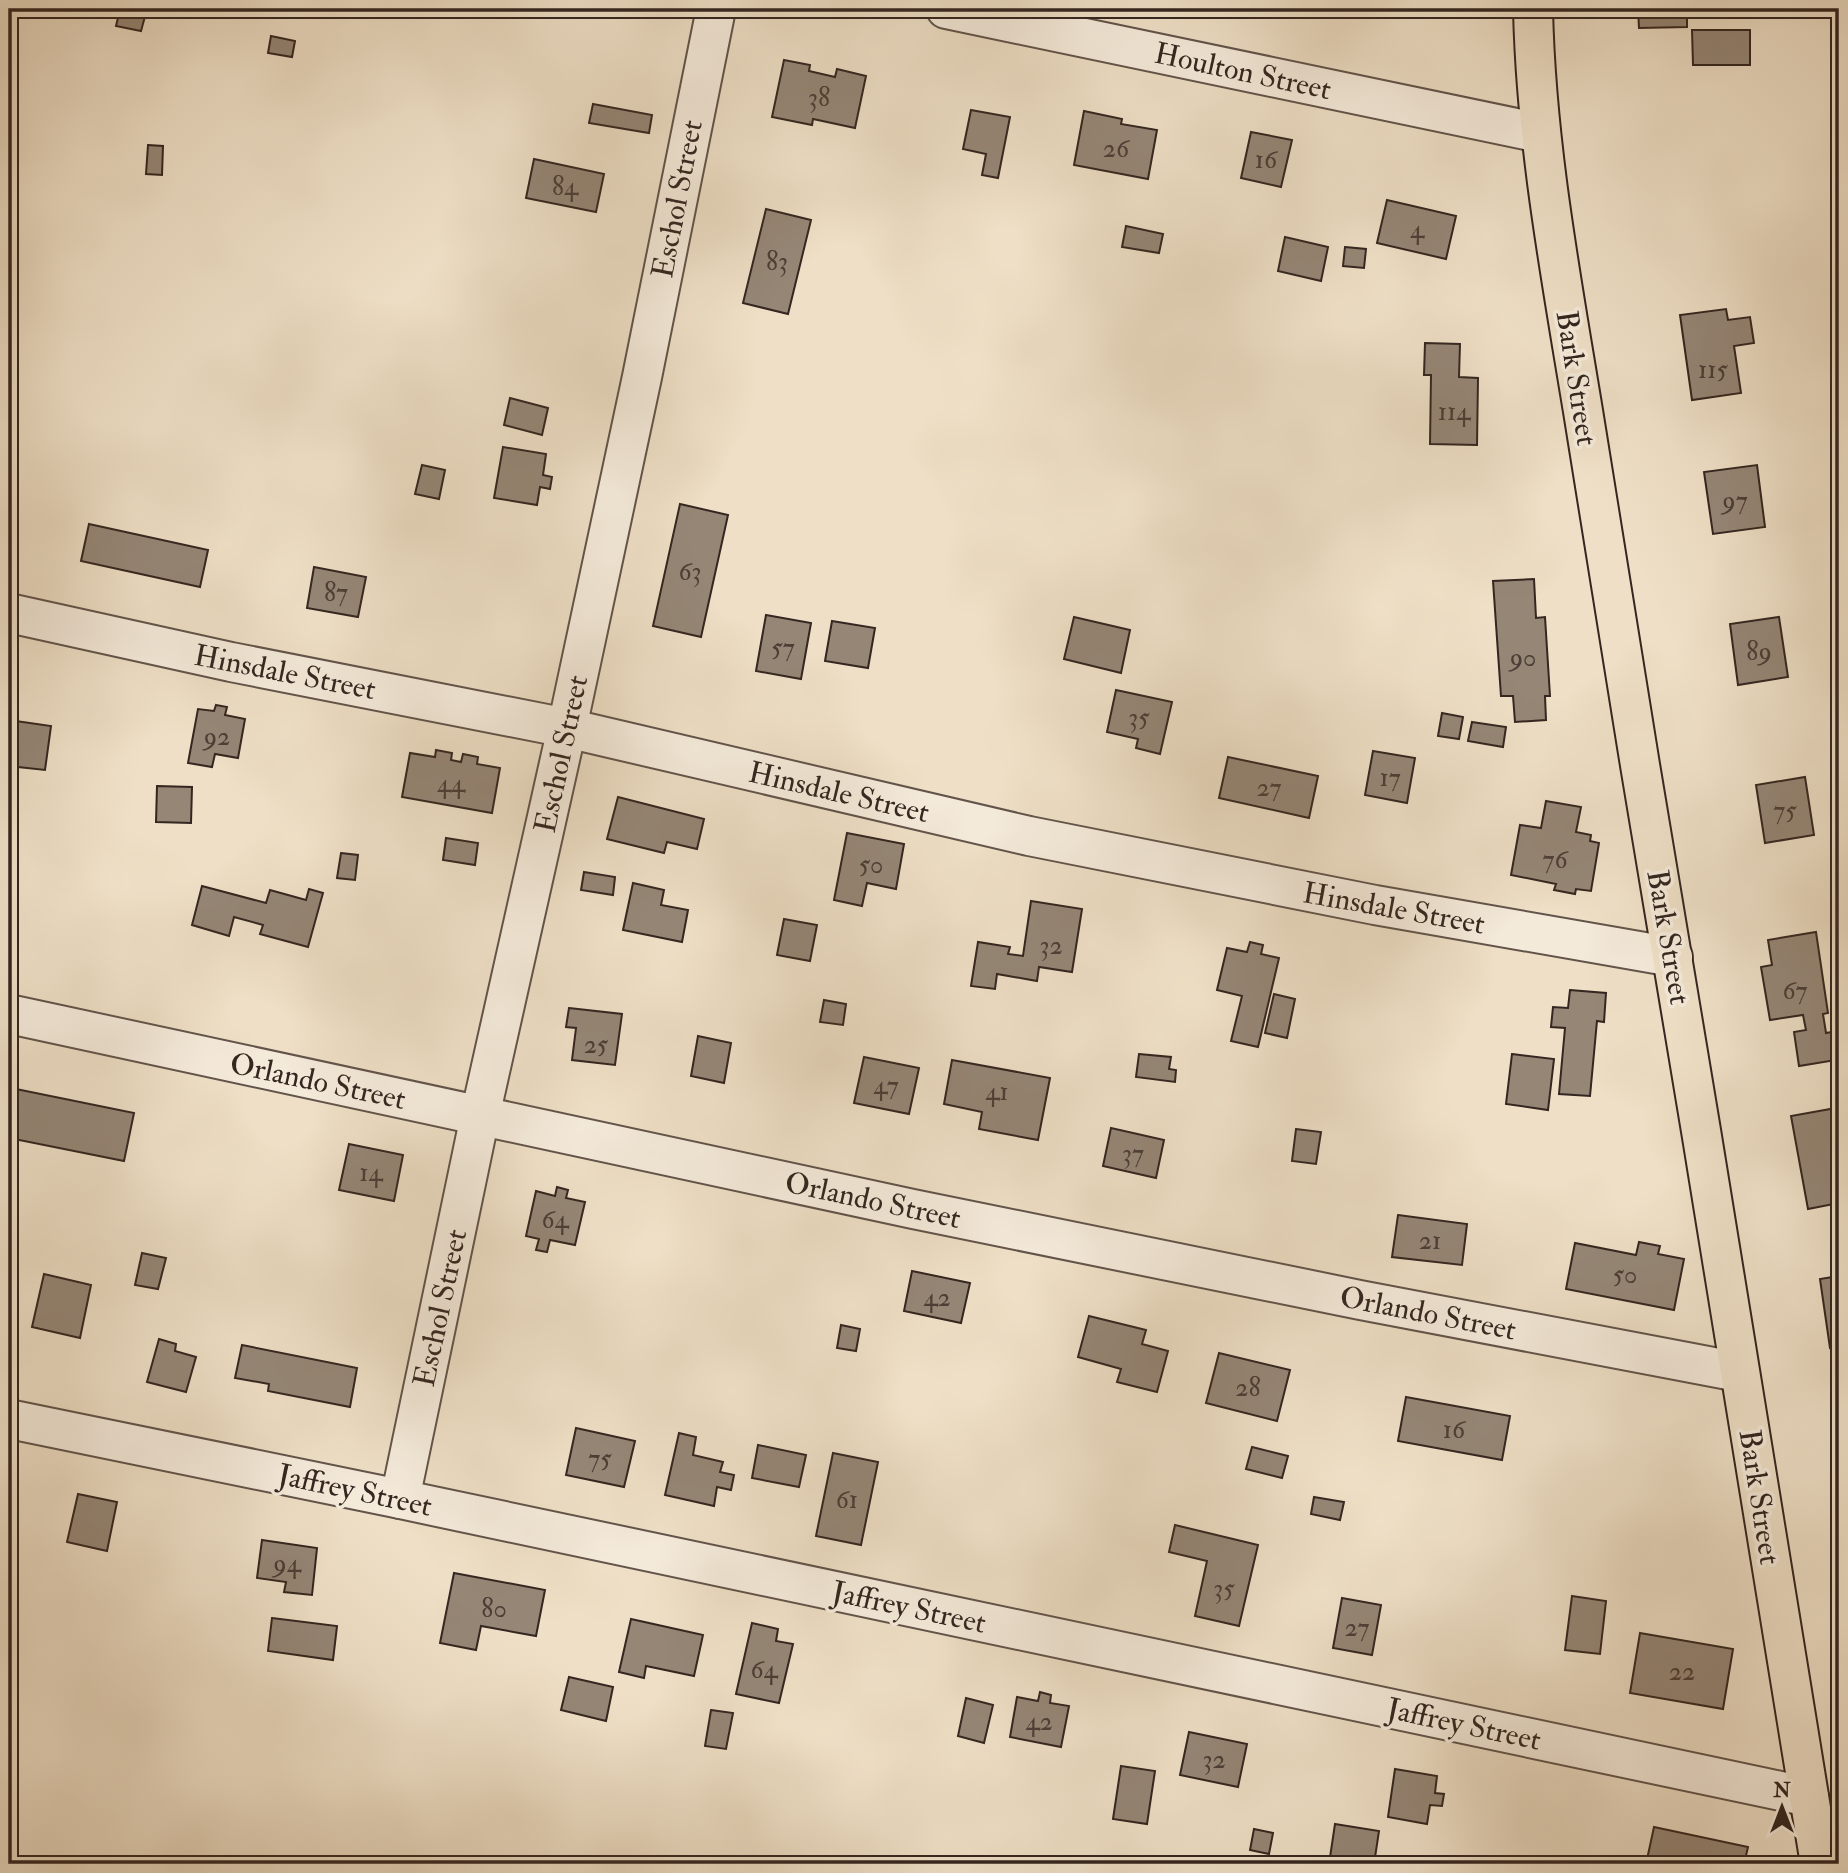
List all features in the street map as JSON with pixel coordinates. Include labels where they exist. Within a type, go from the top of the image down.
[{"type":"main road","name":"Bark Street","points":[[1533,9],[1540,134],[1553,234],[1820,1864]]},
{"type":"street","name":"Eschol Street","points":[[400,1499],[480,1116],[642,377],[716,9]]},
{"type":"street","name":"Houlton Street","points":[[946,9],[1540,134]]},
{"type":"street","name":"Hinsdale Street","points":[[9,613],[231,662],[567,728],[1029,836],[1375,905],[1673,957]]},
{"type":"street","name":"Orlando Street","points":[[9,1014],[900,1206],[1360,1300],[1739,1372]]},
{"type":"street","name":"Jaffrey Street","points":[[9,1419],[1809,1797]]},
{"type":"building","points":[[120,9],[147,9],[141,31],[116,26]]},
{"type":"building","points":[[1347,9],[1387,9],[1386,14]]},
{"type":"building","points":[[1638,9],[1687,9],[1687,27],[1639,28]]},
{"type":"building","points":[[1692,30],[1750,30],[1750,65],[1693,65]]},
{"type":"building","points":[[271,36],[295,41],[292,57],[268,53]]},
{"type":"building","points":[[784,60],[810,65],[809,71],[835,77],[837,69],[866,76],[855,128],[813,119],[812,125],[772,117]]},
{"type":"building","points":[[593,104],[652,115],[649,133],[589,123]]},
{"type":"building","points":[[971,110],[1010,117],[998,178],[982,175],[986,154],[963,149]]},
{"type":"building","points":[[1084,111],[1122,119],[1121,124],[1157,130],[1148,179],[1074,165]]},
{"type":"building","points":[[1251,132],[1292,140],[1281,187],[1241,178]]},
{"type":"building","points":[[148,145],[163,146],[162,175],[146,174]]},
{"type":"building","points":[[534,159],[604,174],[596,212],[526,198]]},
{"type":"building","points":[[1387,200],[1456,216],[1446,259],[1377,243]]},
{"type":"building","points":[[766,209],[811,220],[788,314],[743,303]]},
{"type":"building","points":[[1126,226],[1163,234],[1159,253],[1122,247]]},
{"type":"building","points":[[1285,237],[1328,247],[1321,281],[1278,271]]},
{"type":"building","points":[[1345,247],[1366,249],[1364,268],[1343,266]]},
{"type":"building","points":[[1726,309],[1728,320],[1750,317],[1754,343],[1734,346],[1741,393],[1692,400],[1680,315]]},
{"type":"building","points":[[1425,343],[1460,344],[1459,377],[1478,378],[1477,445],[1430,444],[1431,375],[1424,375]]},
{"type":"building","points":[[510,398],[548,408],[542,435],[504,425]]},
{"type":"building","points":[[503,447],[546,454],[543,475],[552,477],[550,489],[540,487],[537,505],[494,498]]},
{"type":"building","points":[[422,465],[445,470],[439,499],[415,494]]},
{"type":"building","points":[[1757,465],[1765,527],[1713,534],[1704,472]]},
{"type":"building","points":[[680,504],[728,515],[701,637],[653,626]]},
{"type":"building","points":[[89,524],[208,550],[200,587],[81,561]]},
{"type":"building","points":[[314,567],[366,577],[358,617],[307,608]]},
{"type":"building","points":[[1534,579],[1536,618],[1545,617],[1550,696],[1545,696],[1546,720],[1515,722],[1513,696],[1501,696],[1493,581]]},
{"type":"building","points":[[766,615],[811,623],[801,679],[756,671]]},
{"type":"building","points":[[1074,617],[1130,630],[1121,673],[1064,659]]},
{"type":"building","points":[[1779,617],[1788,677],[1738,685],[1730,624]]},
{"type":"building","points":[[832,621],[875,628],[868,668],[825,661]]},
{"type":"building","points":[[1116,690],[1172,702],[1160,754],[1136,748],[1138,739],[1107,732]]},
{"type":"building","points":[[216,705],[227,707],[225,715],[245,719],[238,758],[215,754],[212,767],[188,763],[198,709],[214,711]]},
{"type":"building","points":[[1442,713],[1463,717],[1459,739],[1438,736]]},
{"type":"building","points":[[9,720],[51,726],[45,770],[9,766]]},
{"type":"building","points":[[1472,722],[1506,727],[1503,747],[1468,741]]},
{"type":"building","points":[[436,750],[452,753],[451,760],[461,762],[463,754],[478,757],[477,764],[500,768],[492,813],[402,797],[410,753],[435,757]]},
{"type":"building","points":[[1373,751],[1415,758],[1407,803],[1365,795]]},
{"type":"building","points":[[1228,757],[1318,776],[1309,818],[1219,798]]},
{"type":"building","points":[[1805,777],[1814,835],[1765,843],[1756,785]]},
{"type":"building","points":[[157,786],[192,787],[191,823],[156,822]]},
{"type":"building","points":[[618,797],[704,819],[697,849],[667,842],[664,853],[607,839]]},
{"type":"building","points":[[1546,801],[1581,807],[1576,832],[1591,835],[1590,841],[1599,843],[1591,891],[1576,889],[1575,894],[1554,890],[1556,884],[1511,875],[1520,825],[1541,828]]},
{"type":"building","points":[[847,833],[904,844],[896,889],[867,883],[862,906],[834,900]]},
{"type":"building","points":[[446,838],[478,843],[475,865],[443,860]]},
{"type":"building","points":[[341,853],[358,855],[355,880],[337,878]]},
{"type":"building","points":[[584,872],[615,877],[613,895],[581,890]]},
{"type":"building","points":[[633,883],[664,890],[661,905],[688,910],[682,942],[623,930]]},
{"type":"building","points":[[202,886],[266,903],[270,890],[306,900],[309,889],[323,893],[308,947],[260,934],[263,925],[234,917],[229,936],[192,925]]},
{"type":"building","points":[[1031,901],[1082,909],[1072,972],[1039,967],[1037,981],[997,974],[995,989],[971,986],[978,942],[1010,947],[1008,954],[1023,956]]},
{"type":"building","points":[[784,919],[817,925],[810,961],[777,955]]},
{"type":"building","points":[[1816,932],[1828,1013],[1823,1014],[1826,1033],[1832,1032],[1836,1060],[1799,1066],[1794,1032],[1806,1030],[1803,1015],[1770,1020],[1761,967],[1772,965],[1768,940]]},
{"type":"building","points":[[1250,942],[1263,945],[1261,954],[1279,958],[1258,1047],[1231,1041],[1242,996],[1217,990],[1227,948],[1247,952]]},
{"type":"building","points":[[1570,990],[1606,993],[1604,1022],[1597,1021],[1590,1096],[1559,1094],[1565,1028],[1551,1027],[1553,1007],[1568,1008]]},
{"type":"building","points":[[1274,994],[1295,999],[1287,1038],[1265,1033]]},
{"type":"building","points":[[824,1000],[846,1004],[843,1025],[820,1022]]},
{"type":"building","points":[[569,1008],[622,1014],[615,1065],[572,1060],[576,1028],[566,1027]]},
{"type":"building","points":[[698,1036],[731,1043],[724,1083],[691,1076]]},
{"type":"building","points":[[1139,1054],[1171,1057],[1169,1069],[1176,1070],[1175,1082],[1136,1077]]},
{"type":"building","points":[[1512,1054],[1554,1059],[1548,1110],[1506,1104]]},
{"type":"building","points":[[864,1057],[919,1068],[909,1114],[854,1103]]},
{"type":"building","points":[[952,1060],[1050,1078],[1038,1140],[979,1129],[982,1112],[944,1104]]},
{"type":"building","points":[[16,1089],[134,1113],[124,1161],[9,1138]]},
{"type":"building","points":[[1836,1108],[1839,1128],[1839,1203],[1808,1209],[1791,1116]]},
{"type":"building","points":[[1111,1128],[1164,1140],[1156,1178],[1103,1166]]},
{"type":"building","points":[[1296,1129],[1321,1132],[1316,1164],[1292,1161]]},
{"type":"building","points":[[349,1144],[403,1155],[394,1201],[339,1190]]},
{"type":"building","points":[[557,1187],[568,1190],[566,1198],[585,1202],[575,1245],[550,1240],[547,1252],[536,1250],[539,1239],[526,1236],[536,1191],[555,1196]]},
{"type":"building","points":[[1398,1215],[1467,1224],[1462,1265],[1392,1257]]},
{"type":"building","points":[[1639,1242],[1660,1246],[1658,1254],[1684,1259],[1674,1310],[1566,1289],[1575,1243],[1636,1255]]},
{"type":"building","points":[[142,1253],[166,1258],[158,1289],[135,1285]]},
{"type":"building","points":[[912,1271],[970,1283],[961,1323],[904,1311]]},
{"type":"building","points":[[44,1274],[91,1285],[80,1338],[32,1327]]},
{"type":"building","points":[[1839,1276],[1839,1366],[1836,1347],[1830,1348],[1820,1279]]},
{"type":"building","points":[[1089,1316],[1146,1330],[1142,1344],[1168,1351],[1157,1392],[1117,1382],[1121,1369],[1078,1357]]},
{"type":"building","points":[[841,1325],[860,1329],[856,1351],[837,1348]]},
{"type":"building","points":[[159,1339],[176,1344],[175,1351],[196,1357],[186,1392],[147,1382]]},
{"type":"building","points":[[242,1345],[357,1368],[350,1407],[268,1391],[269,1384],[235,1378]]},
{"type":"building","points":[[1219,1353],[1290,1370],[1277,1421],[1206,1403]]},
{"type":"building","points":[[1406,1397],[1510,1416],[1502,1460],[1398,1441]]},
{"type":"building","points":[[576,1428],[635,1441],[624,1487],[566,1475]]},
{"type":"building","points":[[679,1433],[696,1437],[693,1455],[723,1462],[720,1472],[734,1475],[731,1490],[717,1487],[714,1506],[665,1495]]},
{"type":"building","points":[[758,1445],[806,1455],[799,1487],[752,1478]]},
{"type":"building","points":[[1252,1447],[1288,1456],[1282,1478],[1246,1469]]},
{"type":"building","points":[[833,1453],[878,1462],[861,1545],[816,1536]]},
{"type":"building","points":[[78,1494],[117,1502],[107,1551],[67,1542]]},
{"type":"building","points":[[1314,1497],[1344,1502],[1340,1520],[1311,1514]]},
{"type":"building","points":[[1175,1525],[1258,1545],[1239,1626],[1195,1616],[1207,1561],[1169,1552]]},
{"type":"building","points":[[262,1540],[317,1548],[312,1595],[284,1592],[286,1582],[257,1578]]},
{"type":"building","points":[[454,1573],[545,1590],[536,1636],[481,1626],[476,1650],[440,1643]]},
{"type":"building","points":[[1572,1596],[1606,1601],[1600,1654],[1565,1650]]},
{"type":"building","points":[[1342,1598],[1381,1605],[1372,1655],[1333,1648]]},
{"type":"building","points":[[272,1618],[337,1626],[333,1660],[268,1651]]},
{"type":"building","points":[[631,1619],[703,1635],[694,1676],[646,1666],[644,1678],[619,1672]]},
{"type":"building","points":[[752,1623],[778,1629],[776,1641],[793,1644],[779,1703],[736,1694]]},
{"type":"building","points":[[1640,1633],[1733,1649],[1723,1709],[1630,1693]]},
{"type":"building","points":[[569,1677],[613,1687],[606,1721],[561,1710]]},
{"type":"building","points":[[1040,1692],[1051,1695],[1050,1703],[1069,1706],[1061,1747],[1010,1737],[1017,1697],[1038,1701]]},
{"type":"building","points":[[966,1698],[993,1705],[984,1743],[958,1736]]},
{"type":"building","points":[[711,1710],[733,1713],[726,1749],[705,1746]]},
{"type":"building","points":[[1189,1732],[1247,1744],[1238,1787],[1180,1775]]},
{"type":"building","points":[[1121,1766],[1155,1771],[1147,1824],[1113,1819]]},
{"type":"building","points":[[1395,1769],[1437,1776],[1435,1793],[1444,1794],[1442,1806],[1430,1805],[1427,1824],[1388,1817]]},
{"type":"building","points":[[1335,1824],[1379,1831],[1374,1864],[1329,1864]]},
{"type":"building","points":[[1654,1827],[1748,1847],[1744,1864],[1646,1864]]},
{"type":"building","points":[[1254,1829],[1273,1833],[1269,1854],[1250,1850]]}]
